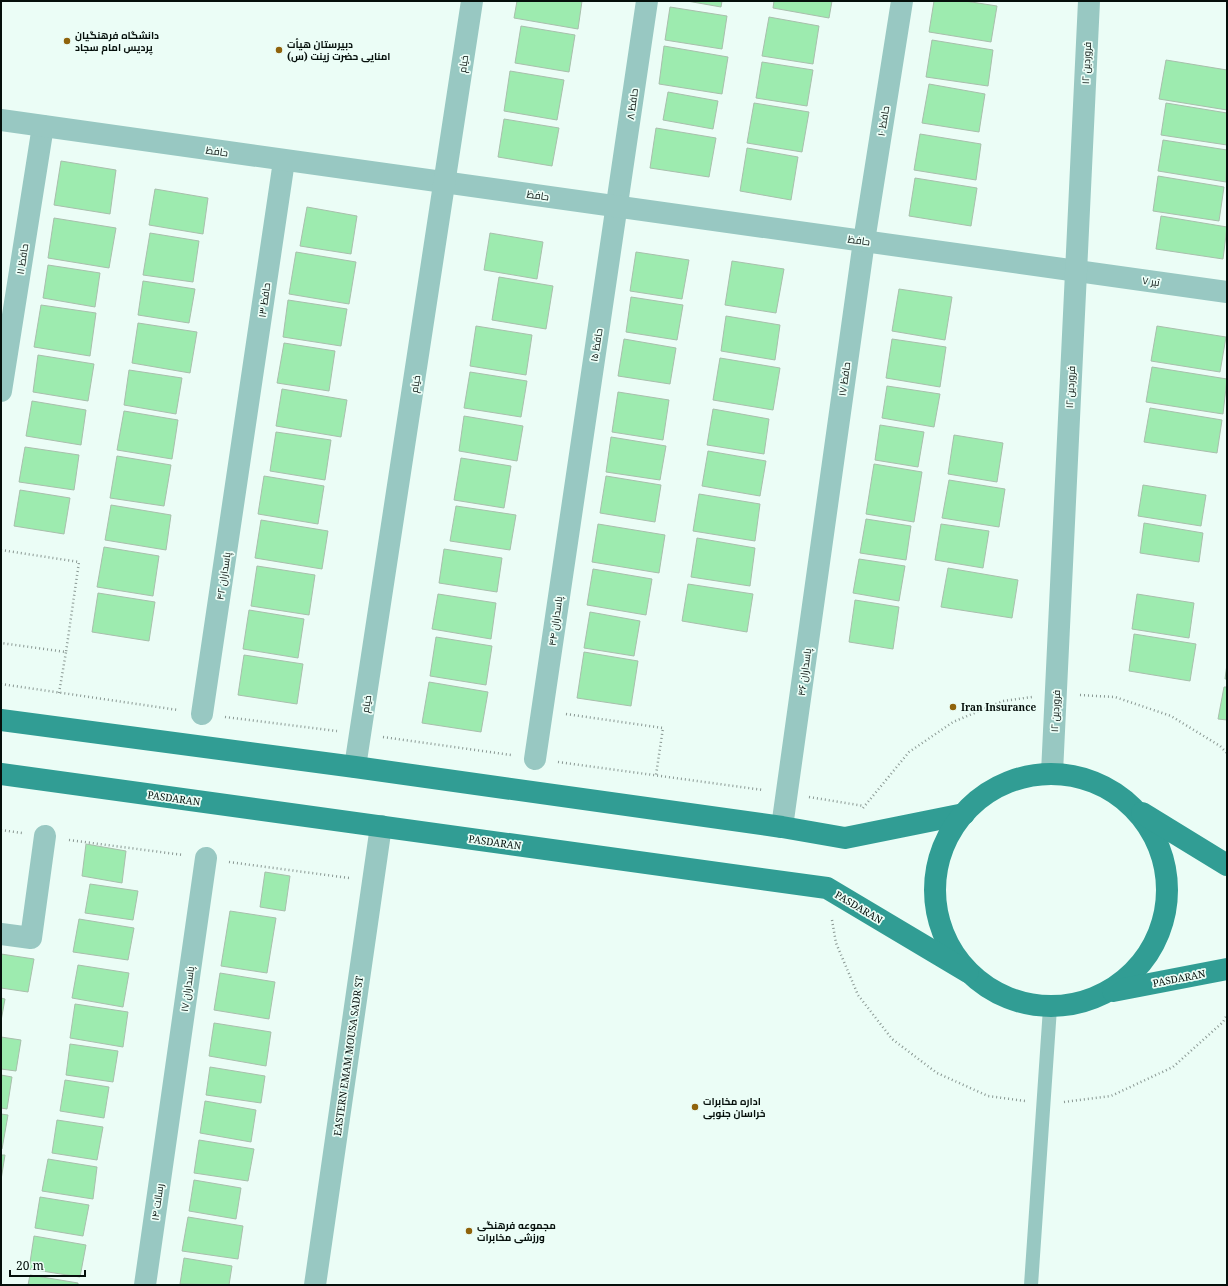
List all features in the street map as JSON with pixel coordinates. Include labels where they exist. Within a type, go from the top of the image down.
[{"type":"main road","points":[[1,720],[355,767],[782,827],[845,838],[964,814]]},
{"type":"main road","points":[[1134,808],[1153,833],[1164,861],[1168,892],[1164,922],[1151,950],[1133,974],[1108,992],[1080,1004],[1050,1008],[1020,1003],[992,991],[968,972],[949,948],[938,920],[934,889],[939,859],[951,831],[970,807],[994,789],[1022,777],[1052,773],[1082,778],[1103,786],[1134,808],[1227,864]]},
{"type":"main road","name":"PASDARAN","points":[[1,774],[827,888],[968,972]]},
{"type":"main road","name":"PASDARAN","points":[[1108,992],[1227,969]]},
{"type":"street","name":"خیام","points":[[355,767],[472,1]]},
{"type":"street","name":"حافظ ۸","points":[[618,206],[647,1]]},
{"type":"street","name":"حافظ ۱۰","points":[[864,241],[902,1]]},
{"type":"street","name":"۱۲ فروردین","points":[[1052,773],[1089,1]]},
{"type":"street","name":"حافظ","points":[[1,120],[284,161],[1076,270]]},
{"type":"street","name":"حافظ ۱۱","points":[[1,391],[42,126]]},
{"type":"street","name":"حافظ ۱۳","points":[[244,439],[284,161]]},
{"type":"street","name":"حافظ ۱۵","points":[[575,484],[618,206]]},
{"type":"street","name":"حافظ ۱۷","points":[[825,517],[864,241]]},
{"type":"street","name":"۷ تیر","points":[[1076,270],[1227,292]]},
{"type":"street","name":"پاسداران ۴۲","points":[[202,714],[244,439]]},
{"type":"street","name":"پاسداران ۴۴","points":[[535,758],[575,484]]},
{"type":"street","name":"پاسداران ۴۶","points":[[782,827],[825,517]]},
{"type":"street","name":"EASTERN EMAM MOUSA SADR ST","points":[[315,1285],[381,826]]},
{"type":"street","points":[[1,934],[31,938],[45,836]]},
{"type":"street","name":"پاسداران ۱۷","points":[[168,1120],[206,858]]},
{"type":"street","name":"رسالت ۱۴","points":[[145,1285],[168,1120]]},
{"type":"lane","points":[[1031,1285],[1050,1008]]},
{"type":"path","points":[[1,550],[79,562],[59,693]]},
{"type":"path","points":[[1,643],[66,652]]},
{"type":"path","points":[[845,838],[864,806],[909,752],[953,722],[1003,701],[1056,693],[1115,697],[1171,716],[1220,746],[1227,753]]},
{"type":"path","points":[[542,711],[663,728],[656,775]]},
{"type":"path","points":[[361,734],[656,775],[864,806]]},
{"type":"path","points":[[827,888],[836,943],[858,995],[892,1039],[937,1073],[988,1096],[1043,1104],[1111,1096],[1173,1067],[1223,1022],[1227,1015]]},
{"type":"building","points":[[517,1],[582,1],[578,29],[514,18]]},
{"type":"building","points":[[687,1],[722,1],[721,7]]},
{"type":"building","points":[[774,1],[832,1],[829,18],[773,8]]},
{"type":"building","points":[[934,1],[965,1],[997,6],[991,42],[929,32]]},
{"type":"building","points":[[670,7],[727,16],[722,49],[665,40]]},
{"type":"building","points":[[769,17],[819,26],[813,64],[762,56]]},
{"type":"building","points":[[521,26],[575,35],[569,72],[515,63]]},
{"type":"building","points":[[932,40],[993,50],[988,86],[926,77]]},
{"type":"building","points":[[664,46],[728,57],[722,94],[659,84]]},
{"type":"building","points":[[1166,60],[1227,70],[1227,110],[1159,99]]},
{"type":"building","points":[[762,62],[813,70],[807,106],[756,98]]},
{"type":"building","points":[[510,71],[564,80],[557,120],[504,111]]},
{"type":"building","points":[[929,84],[985,94],[979,132],[922,123]]},
{"type":"building","points":[[668,92],[718,101],[713,129],[663,120]]},
{"type":"building","points":[[754,103],[809,112],[802,152],[747,143]]},
{"type":"building","points":[[1166,103],[1227,113],[1227,145],[1161,135]]},
{"type":"building","points":[[504,119],[559,128],[552,166],[498,157]]},
{"type":"building","points":[[656,128],[716,138],[709,177],[650,168]]},
{"type":"building","points":[[920,134],[981,144],[976,180],[914,170]]},
{"type":"building","points":[[1163,140],[1227,150],[1226,182],[1158,171]]},
{"type":"building","points":[[747,148],[798,157],[791,200],[740,191]]},
{"type":"building","points":[[61,161],[116,170],[110,214],[54,205]]},
{"type":"building","points":[[1158,176],[1224,187],[1219,221],[1153,211]]},
{"type":"building","points":[[915,178],[977,188],[971,226],[909,216]]},
{"type":"building","points":[[155,189],[208,198],[203,234],[149,225]]},
{"type":"building","points":[[307,207],[357,216],[351,254],[300,246]]},
{"type":"building","points":[[1161,216],[1227,227],[1223,259],[1156,249]]},
{"type":"building","points":[[54,218],[116,228],[109,268],[48,258]]},
{"type":"building","points":[[150,233],[199,241],[193,282],[143,275]]},
{"type":"building","points":[[490,233],[543,242],[537,279],[484,270]]},
{"type":"building","points":[[296,252],[356,262],[349,304],[289,294]]},
{"type":"building","points":[[636,252],[689,260],[682,299],[630,291]]},
{"type":"building","points":[[732,261],[784,269],[776,313],[725,305]]},
{"type":"building","points":[[48,265],[100,273],[95,307],[43,298]]},
{"type":"building","points":[[499,277],[553,286],[546,329],[492,320]]},
{"type":"building","points":[[143,281],[195,289],[189,323],[138,315]]},
{"type":"building","points":[[899,289],[952,297],[945,340],[892,331]]},
{"type":"building","points":[[631,297],[683,305],[677,340],[626,332]]},
{"type":"building","points":[[288,300],[347,309],[341,346],[283,337]]},
{"type":"building","points":[[41,305],[96,313],[90,356],[34,347]]},
{"type":"building","points":[[726,316],[780,325],[775,360],[721,351]]},
{"type":"building","points":[[138,323],[197,332],[190,373],[132,363]]},
{"type":"building","points":[[476,326],[532,335],[526,375],[470,366]]},
{"type":"building","points":[[1157,326],[1226,337],[1220,372],[1151,361]]},
{"type":"building","points":[[624,339],[676,348],[670,384],[618,376]]},
{"type":"building","points":[[892,339],[946,347],[940,387],[886,378]]},
{"type":"building","points":[[284,343],[335,351],[329,391],[277,383]]},
{"type":"building","points":[[38,355],[94,364],[88,401],[33,392]]},
{"type":"building","points":[[720,358],[780,368],[773,410],[713,400]]},
{"type":"building","points":[[1152,367],[1227,379],[1223,414],[1146,402]]},
{"type":"building","points":[[129,370],[182,378],[176,414],[124,405]]},
{"type":"building","points":[[470,372],[527,381],[521,417],[464,408]]},
{"type":"building","points":[[887,386],[940,394],[934,427],[882,418]]},
{"type":"building","points":[[282,389],[347,400],[341,437],[276,426]]},
{"type":"building","points":[[618,392],[669,400],[663,440],[612,432]]},
{"type":"building","points":[[32,401],[86,410],[81,445],[26,436]]},
{"type":"building","points":[[1150,408],[1222,420],[1217,453],[1144,442]]},
{"type":"building","points":[[713,409],[769,419],[764,454],[707,445]]},
{"type":"building","points":[[124,411],[178,420],[172,459],[117,450]]},
{"type":"building","points":[[464,416],[523,426],[517,461],[459,451]]},
{"type":"building","points":[[880,425],[924,432],[918,467],[875,460]]},
{"type":"building","points":[[276,432],[331,440],[325,480],[270,471]]},
{"type":"building","points":[[954,435],[1003,443],[997,482],[948,474]]},
{"type":"building","points":[[611,437],[666,446],[660,480],[606,472]]},
{"type":"building","points":[[25,447],[79,455],[74,490],[19,482]]},
{"type":"building","points":[[708,451],[766,461],[760,496],[702,486]]},
{"type":"building","points":[[117,456],[171,465],[164,506],[110,498]]},
{"type":"building","points":[[461,458],[511,466],[504,508],[454,500]]},
{"type":"building","points":[[874,464],[922,472],[914,522],[866,514]]},
{"type":"building","points":[[264,476],[324,486],[318,524],[258,514]]},
{"type":"building","points":[[606,476],[661,485],[655,522],[600,513]]},
{"type":"building","points":[[949,480],[1005,489],[999,527],[942,518]]},
{"type":"building","points":[[1143,485],[1206,495],[1201,526],[1138,516]]},
{"type":"building","points":[[20,490],[70,498],[64,534],[14,526]]},
{"type":"building","points":[[699,494],[760,504],[755,541],[693,531]]},
{"type":"building","points":[[111,505],[171,515],[166,550],[105,540]]},
{"type":"building","points":[[456,506],[516,515],[510,550],[450,541]]},
{"type":"building","points":[[866,519],[911,526],[906,560],[860,553]]},
{"type":"building","points":[[261,520],[328,531],[322,569],[255,558]]},
{"type":"building","points":[[1144,523],[1203,533],[1199,562],[1140,553]]},
{"type":"building","points":[[598,524],[665,535],[659,573],[592,562]]},
{"type":"building","points":[[941,524],[989,531],[983,568],[935,560]]},
{"type":"building","points":[[697,538],[755,548],[750,586],[691,577]]},
{"type":"building","points":[[104,547],[159,556],[153,596],[97,587]]},
{"type":"building","points":[[444,549],[502,558],[497,592],[439,583]]},
{"type":"building","points":[[859,559],[905,566],[899,601],[853,593]]},
{"type":"building","points":[[257,566],[315,575],[309,615],[251,606]]},
{"type":"building","points":[[948,568],[1018,580],[1012,618],[941,607]]},
{"type":"building","points":[[593,569],[652,579],[646,615],[587,605]]},
{"type":"building","points":[[688,584],[753,594],[747,632],[682,621]]},
{"type":"building","points":[[98,593],[155,602],[149,641],[92,632]]},
{"type":"building","points":[[438,594],[496,603],[491,639],[432,629]]},
{"type":"building","points":[[1137,594],[1194,603],[1189,638],[1132,629]]},
{"type":"building","points":[[855,600],[899,607],[893,649],[849,642]]},
{"type":"building","points":[[249,610],[304,619],[298,658],[243,649]]},
{"type":"building","points":[[590,612],[640,621],[634,656],[584,648]]},
{"type":"building","points":[[1134,634],[1196,644],[1190,681],[1129,671]]},
{"type":"building","points":[[436,637],[492,646],[486,685],[430,676]]},
{"type":"building","points":[[584,652],[638,661],[631,706],[577,698]]},
{"type":"building","points":[[244,655],[303,664],[297,704],[238,695]]},
{"type":"building","points":[[1227,664],[1227,679],[1225,679]]},
{"type":"building","points":[[429,682],[488,692],[481,732],[422,723]]},
{"type":"building","points":[[1224,687],[1227,687],[1227,720],[1218,719]]},
{"type":"building","points":[[86,844],[126,851],[122,883],[82,876]]},
{"type":"building","points":[[265,872],[290,876],[285,911],[260,907]]},
{"type":"building","points":[[90,884],[138,891],[133,920],[85,913]]},
{"type":"building","points":[[230,911],[276,918],[267,973],[221,966]]},
{"type":"building","points":[[79,919],[134,928],[128,960],[73,952]]},
{"type":"building","points":[[1,954],[34,959],[28,992],[1,988]]},
{"type":"building","points":[[78,965],[129,973],[123,1007],[72,998]]},
{"type":"building","points":[[220,973],[275,982],[269,1019],[214,1010]]},
{"type":"building","points":[[1,998],[5,999],[1,1021]]},
{"type":"building","points":[[75,1004],[128,1012],[123,1047],[70,1038]]},
{"type":"building","points":[[214,1023],[271,1032],[266,1066],[209,1056]]},
{"type":"building","points":[[1,1037],[21,1040],[16,1071],[1,1069]]},
{"type":"building","points":[[70,1044],[118,1051],[113,1082],[66,1075]]},
{"type":"building","points":[[210,1067],[265,1076],[261,1103],[206,1095]]},
{"type":"building","points":[[1,1075],[12,1077],[7,1109],[1,1108]]},
{"type":"building","points":[[65,1080],[109,1087],[104,1118],[60,1111]]},
{"type":"building","points":[[205,1101],[256,1110],[251,1142],[200,1133]]},
{"type":"building","points":[[1,1114],[8,1115],[2,1149],[1,1148]]},
{"type":"building","points":[[57,1120],[103,1127],[97,1160],[52,1153]]},
{"type":"building","points":[[199,1140],[254,1149],[248,1181],[194,1173]]},
{"type":"building","points":[[1,1155],[5,1155],[1,1180]]},
{"type":"building","points":[[48,1159],[97,1167],[93,1199],[42,1191]]},
{"type":"building","points":[[194,1180],[241,1188],[236,1219],[189,1211]]},
{"type":"building","points":[[40,1197],[89,1205],[83,1236],[35,1228]]},
{"type":"building","points":[[188,1217],[243,1226],[238,1259],[182,1251]]},
{"type":"building","points":[[34,1236],[86,1245],[80,1277],[29,1269]]},
{"type":"building","points":[[184,1258],[232,1266],[229,1285],[180,1284]]},
{"type":"building","points":[[30,1275],[78,1283],[78,1285],[28,1285]]},
{"type":"place","name":"دانشگاه فرهنگیان پردیس امام سجاد","points":[[67,41]]},
{"type":"place","name":"دبیرستان هیأت امنایی حضرت زینت (س)","points":[[279,50]]},
{"type":"place","name":"Iran Insurance","points":[[953,707]]},
{"type":"place","name":"اداره مخابرات خراسان جنوبی","points":[[695,1107]]},
{"type":"place","name":"مجموعه فرهنگی ورزشی مخابرات","points":[[469,1231]]}]
